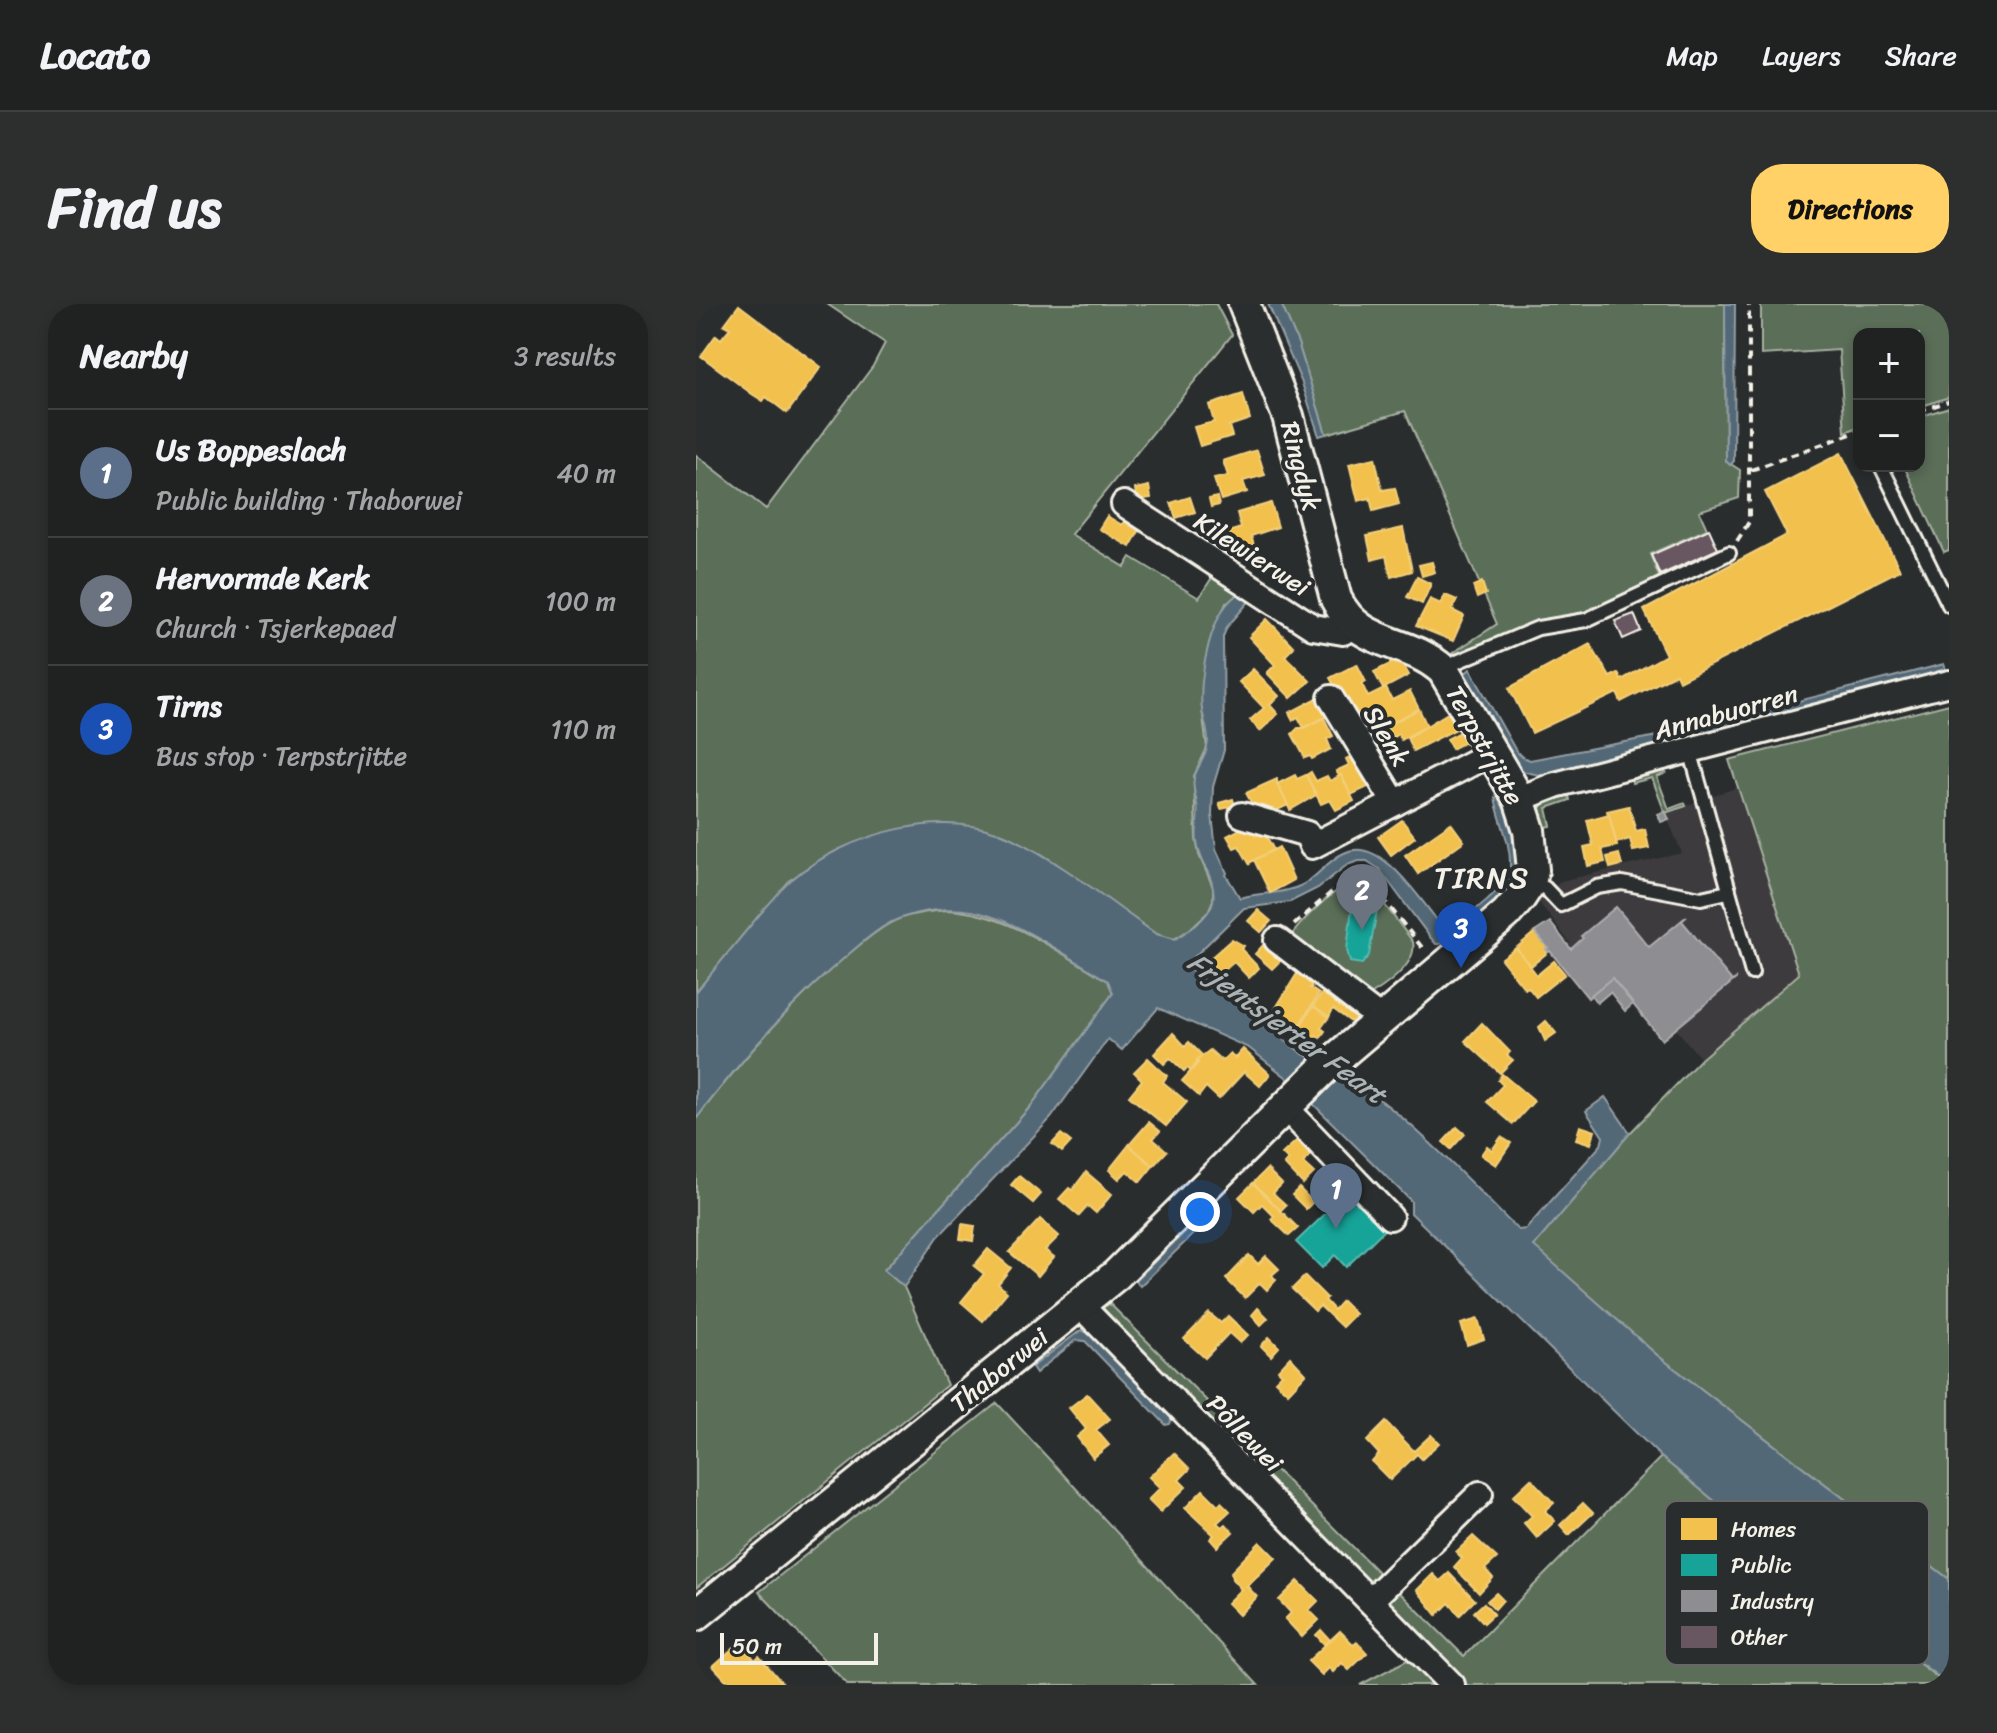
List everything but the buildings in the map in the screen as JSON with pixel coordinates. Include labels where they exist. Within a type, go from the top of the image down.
[{"type":"street","name":"Ringdyk","points":[[1244,304],[1288,416],[1336,599],[1344,616],[1355,627]]},
{"type":"street","name":"Kilewierwei","points":[[1124,504],[1313,627],[1343,632],[1355,627]]},
{"type":"street","name":"Terpstrjitte","points":[[1355,627],[1368,635],[1429,657],[1443,670],[1519,799],[1529,830],[1533,870],[1530,883]]},
{"type":"street","name":"Annabuorren","points":[[1519,799],[1555,785],[1949,683]]},
{"type":"street","name":"Slenk","points":[[1331,698],[1395,803]]},
{"type":"street","name":"Slenk","points":[[1242,815],[1307,834],[1312,846],[1491,753]]},
{"type":"street","points":[[1279,942],[1379,1021],[1506,914],[1530,883]]},
{"type":"street","name":"Thaborwei","points":[[696,1615],[1116,1275],[1326,1067],[1379,1021]]},
{"type":"street","points":[[1293,1101],[1390,1217]]},
{"type":"street","name":"Pôllewei","points":[[1080,1305],[1452,1685]]},
{"type":"street","points":[[1370,1601],[1480,1494]]},
{"type":"lane","points":[[1884,472],[1949,605]]},
{"type":"lane","points":[[1443,670],[1538,628],[1586,620],[1729,553]]},
{"type":"lane","points":[[1690,750],[1752,973]]},
{"type":"lane","points":[[1530,883],[1545,888],[1561,905],[1597,887],[1622,883],[1701,898],[1728,892]]},
{"type":"path","points":[[1729,553],[1749,522],[1749,304]]},
{"type":"path","points":[[1925,409],[1949,401]]},
{"type":"path","points":[[1751,470],[1853,433]]},
{"type":"path","points":[[1279,942],[1341,884],[1357,878],[1377,891],[1424,950],[1418,957]]},
{"type":"shaded area","points":[[1738,787],[1799,974],[1701,1059],[1677,1030],[1662,1041],[1612,981],[1588,1000],[1553,957],[1570,943],[1538,901],[1561,881],[1682,853],[1665,813]]},
{"type":"green space","points":[[827,304],[1216,304],[1232,335],[1071,534],[1125,567],[1131,557],[1199,598],[1218,568],[1255,594],[1226,603],[1206,659],[1202,709],[1207,748],[1194,776],[1196,839],[1199,855],[1213,887],[1213,900],[1208,912],[1174,939],[1156,934],[1043,855],[1012,838],[896,830],[837,851],[790,880],[696,992],[696,455],[766,509],[873,366],[885,343]]},
{"type":"green space","points":[[1281,304],[1725,304],[1726,461],[1740,470],[1739,498],[1699,511],[1707,529],[1650,554],[1660,579],[1600,608],[1536,624],[1452,656],[1497,624],[1405,411],[1326,434],[1298,343]]},
{"type":"green space","points":[[1761,304],[1949,304],[1949,397],[1925,405],[1925,328],[1853,328],[1853,429],[1845,432],[1839,350],[1761,355]]},
{"type":"green space","points":[[1949,407],[1949,550],[1944,552],[1907,472],[1925,472],[1925,415]]},
{"type":"green space","points":[[1949,704],[1949,1579],[1929,1564],[1929,1501],[1847,1501],[1657,1355],[1533,1246],[1630,1133],[1701,1059],[1799,974],[1729,760]]},
{"type":"green space","points":[[1656,765],[1666,773],[1657,777],[1669,809],[1685,803],[1686,806],[1665,813],[1652,778],[1632,783],[1631,774]]},
{"type":"green space","points":[[1568,791],[1570,800],[1547,808],[1551,826],[1538,828],[1539,812],[1544,803]]},
{"type":"green space","points":[[1359,881],[1375,892],[1413,942],[1413,951],[1404,968],[1363,999],[1288,941],[1319,905],[1340,889]]},
{"type":"green space","points":[[950,910],[993,919],[1032,936],[1108,981],[1113,993],[1031,1106],[884,1270],[904,1287],[947,1385],[696,1588],[696,1119],[788,1011],[861,943],[896,920]]},
{"type":"green space","points":[[1110,1304],[1381,1575],[1369,1587],[1102,1307]]},
{"type":"green space","points":[[997,1403],[1258,1685],[848,1685],[759,1592]]},
{"type":"green space","points":[[1661,1457],[1715,1501],[1665,1501],[1665,1665],[1921,1665],[1947,1685],[1463,1685],[1378,1599],[1392,1585],[1464,1656]]},
{"type":"green space","points":[[1409,1659],[1434,1685],[1360,1685]]},
{"type":"water","points":[[1268,304],[1281,304],[1283,308],[1298,343],[1326,434],[1319,436],[1302,383]]},
{"type":"water","points":[[1725,304],[1735,304],[1734,461],[1730,465],[1726,461]]},
{"type":"water","points":[[1241,593],[1252,598],[1227,627],[1223,637],[1224,750],[1213,787],[1212,815],[1216,849],[1226,875],[1240,898],[1300,886],[1338,856],[1358,850],[1372,853],[1385,861],[1411,887],[1441,925],[1450,927],[1487,900],[1508,874],[1510,857],[1495,798],[1498,797],[1517,846],[1516,866],[1509,883],[1497,899],[1440,944],[1430,937],[1379,869],[1367,861],[1359,861],[1347,865],[1318,888],[1290,902],[1244,908],[1185,966],[1303,1054],[1319,1062],[1331,1074],[1350,1080],[1400,1116],[1518,1230],[1526,1229],[1601,1145],[1603,1137],[1586,1111],[1605,1097],[1630,1133],[1534,1246],[1657,1355],[1847,1501],[1715,1501],[1661,1457],[1411,1213],[1411,1201],[1286,1077],[1249,1048],[1158,1008],[1122,1050],[1108,1039],[1051,1118],[938,1237],[904,1287],[884,1270],[1031,1106],[1113,993],[1108,981],[1042,940],[989,916],[953,909],[922,912],[882,927],[787,1011],[696,1119],[696,992],[791,880],[814,863],[868,837],[928,825],[958,824],[987,829],[1014,839],[1051,860],[1156,934],[1175,939],[1203,918],[1211,907],[1214,893],[1196,833],[1194,779],[1208,742],[1202,710],[1202,681],[1208,645],[1221,613]]},
{"type":"water","points":[[1944,664],[1946,670],[1539,775],[1517,770],[1462,676],[1470,669],[1516,751],[1530,760],[1673,733]]},
{"type":"water","points":[[1202,1215],[1208,1220],[1140,1286],[1136,1280]]},
{"type":"water","points":[[1081,1330],[1102,1343],[1128,1369],[1172,1417],[1170,1424],[1166,1425],[1085,1341],[1076,1340],[1036,1373],[1032,1367]]},
{"type":"water","points":[[1929,1564],[1949,1579],[1949,1685],[1923,1665],[1929,1665]]},
{"type":"place","name":"Hervormde Kerk","points":[[1362,930]]},
{"type":"place","name":"Tirns","points":[[1461,968]]},
{"type":"place","name":"Us Boppeslach","points":[[1336,1229]]},
{"type":"district","name":"TIRNS","points":[[1482,878]]},
{"type":"water label","name":"Frjentsjerter Feart","points":[[1287,1028]]}]
